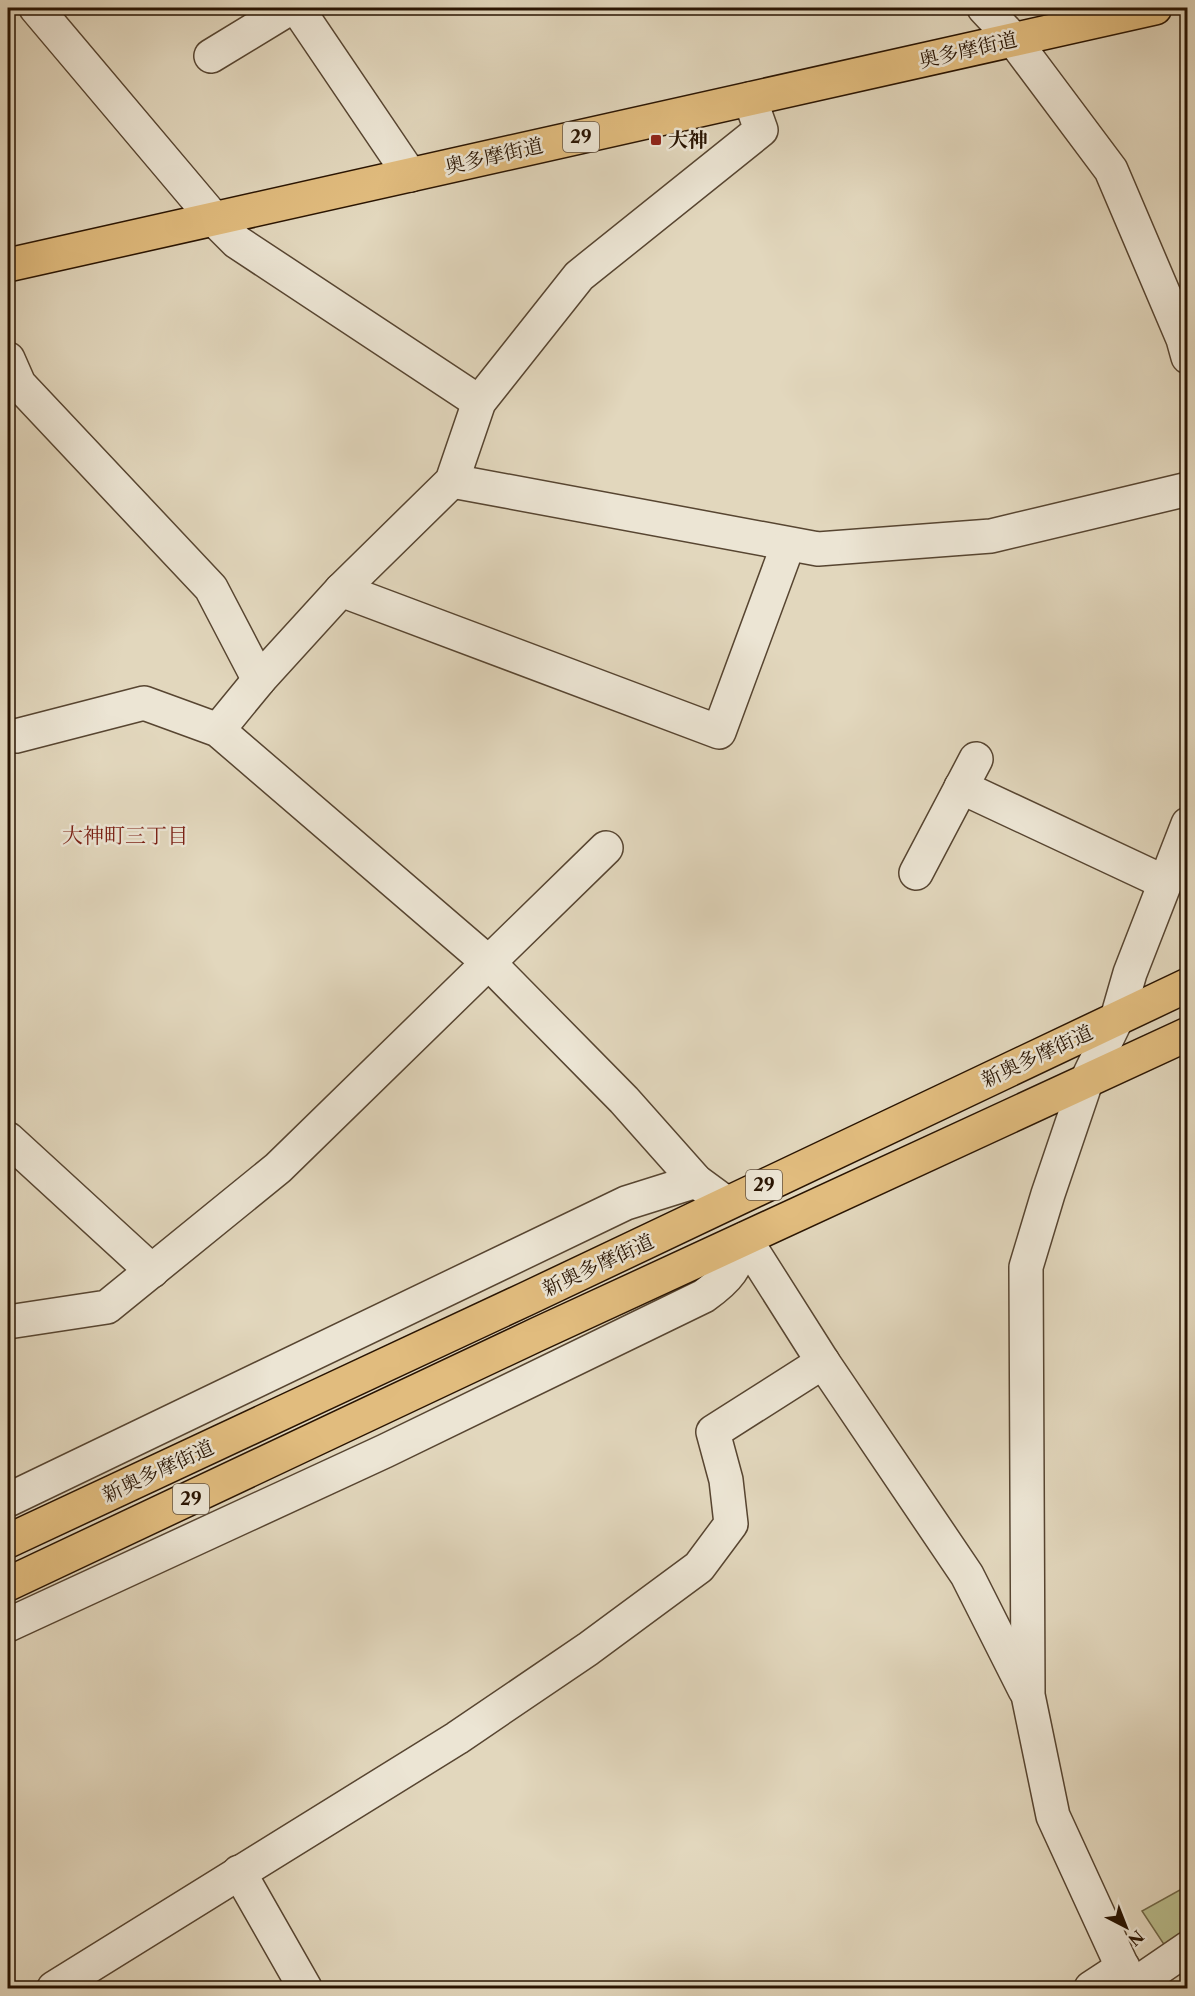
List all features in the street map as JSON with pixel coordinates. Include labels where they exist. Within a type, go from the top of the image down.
[{"type":"main road","name":"奥多摩街道","points":[[8,265],[1155,8]]},
{"type":"main road","name":"新奥多摩街道","points":[[8,1541],[1188,986]]},
{"type":"main road","name":"新奥多摩街道","points":[[8,1584],[1188,1034]]},
{"type":"street","points":[[36,8],[215,220],[237,242],[479,402]]},
{"type":"street","points":[[211,56],[290,8]]},
{"type":"street","points":[[297,8],[410,175]]},
{"type":"street","points":[[984,8],[1013,39],[1111,170],[1183,339],[1188,357]]},
{"type":"street","points":[[218,730],[341,590],[452,481],[479,402],[579,276],[761,130],[750,99]]},
{"type":"street","points":[[8,359],[19,384],[211,588],[260,680]]},
{"type":"street","points":[[452,481],[818,549],[991,536],[1188,489]]},
{"type":"street","points":[[341,590],[719,732],[788,545]]},
{"type":"street","points":[[8,735],[16,736],[144,703],[218,730],[489,963],[624,1100],[696,1181],[726,1203]]},
{"type":"street","points":[[916,873],[969,773],[1164,882]]},
{"type":"street","points":[[1128,1981],[1053,1816],[1028,1695],[1026,1267],[1047,1194],[1086,1082],[1117,1018],[1130,973],[1188,824]]},
{"type":"street","points":[[8,1322],[107,1307],[278,1168],[606,848]]},
{"type":"street","points":[[8,1139],[152,1271]]},
{"type":"street","points":[[8,1500],[626,1203],[696,1181]]},
{"type":"street","points":[[745,1239],[823,1362],[967,1575],[1028,1695]]},
{"type":"street","points":[[8,1625],[385,1451],[704,1296],[724,1281],[736,1264],[745,1239]]},
{"type":"street","points":[[54,1989],[457,1737],[588,1649],[699,1567],[731,1524],[726,1480],[713,1432],[823,1362]]},
{"type":"street","points":[[239,1872],[305,1989]]},
{"type":"street","points":[[1091,1989],[1128,1981],[1188,1948]]},
{"type":"green space","points":[[1187,1886],[1187,1929],[1165,1946],[1142,1911]]},
{"type":"place","name":"大神","points":[[656,140]]},
{"type":"district","name":"大神町三丁目","points":[[125,835]]}]
